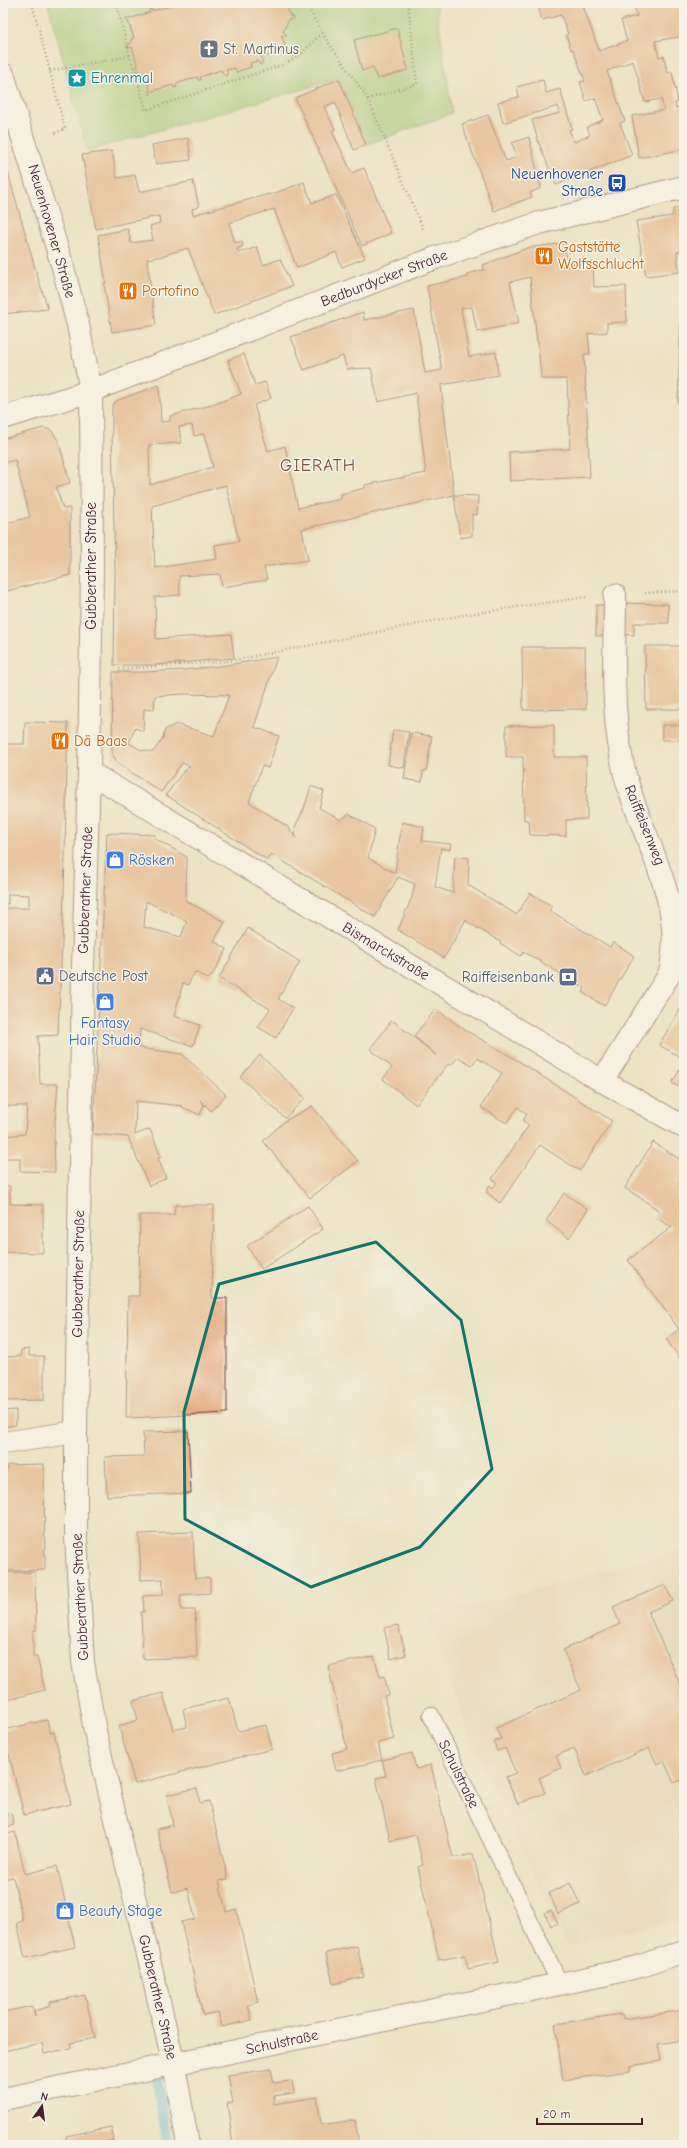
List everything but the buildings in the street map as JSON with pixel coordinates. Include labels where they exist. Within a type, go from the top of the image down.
[{"type":"street","name":"Neuenhovener Straße","points":[[3,74],[53,231],[78,325],[91,391]]},
{"type":"street","name":"Bedburdycker Straße","points":[[3,418],[91,391],[435,258],[539,222],[684,187]]},
{"type":"street","name":"Gubberather Straße","points":[[91,391],[91,670],[83,967],[76,1432],[78,1601],[88,1696],[174,2065],[188,2145]]},
{"type":"street","name":"Raiffeisenweg","points":[[602,1080],[669,974],[676,956],[677,945],[676,916],[670,890],[657,852],[630,791],[620,750],[616,708],[615,595]]},
{"type":"street","name":"Bismarckstraße","points":[[89,772],[602,1080],[684,1127]]},
{"type":"street","points":[[3,1443],[76,1432]]},
{"type":"street","name":"Schulstraße","points":[[3,2099],[174,2065],[560,1984],[641,1966],[684,1951]]},
{"type":"lane","name":"Schulstraße","points":[[431,1715],[560,1984]]},
{"type":"path","points":[[27,146],[65,129],[32,3]]},
{"type":"path","points":[[127,3],[118,6],[130,56],[146,110],[290,62],[304,51],[322,33]]},
{"type":"path","points":[[306,3],[322,33],[368,98],[435,258]]},
{"type":"path","points":[[368,98],[417,84],[408,3]]},
{"type":"path","points":[[50,71],[130,56]]},
{"type":"path","points":[[91,670],[230,662],[463,615],[547,602],[615,595],[684,591]]},
{"type":"highlighted area","points":[[376,1242],[461,1320],[492,1469],[420,1547],[311,1587],[185,1519],[184,1412],[219,1284]]},
{"type":"shaded area","points":[[680,1551],[684,1556],[684,1918],[568,1946],[471,1742],[429,1616]]},
{"type":"green space","points":[[48,3],[436,3],[452,113],[366,145],[339,79],[87,151]]},
{"type":"waterway","points":[[150,2074],[156,2072],[167,2145]]},
{"type":"place","name":"St. Martinus","points":[[209,49]]},
{"type":"place","name":"Ehrenmal","points":[[77,78]]},
{"type":"place","name":"Neuenhovener Straße","points":[[617,183]]},
{"type":"place","name":"Gaststätte Wolfsschlucht","points":[[544,256]]},
{"type":"place","name":"Portofino","points":[[128,291]]},
{"type":"place","name":"Dä Baas","points":[[60,741]]},
{"type":"place","name":"Rösken","points":[[115,860]]},
{"type":"place","name":"Deutsche Post","points":[[45,976]]},
{"type":"place","name":"Raiffeisenbank","points":[[568,977]]},
{"type":"place","name":"Fantasy Hair Studio","points":[[105,1002]]},
{"type":"place","name":"Beauty Stage","points":[[65,1911]]},
{"type":"district","name":"GIERATH","points":[[318,465]]}]
